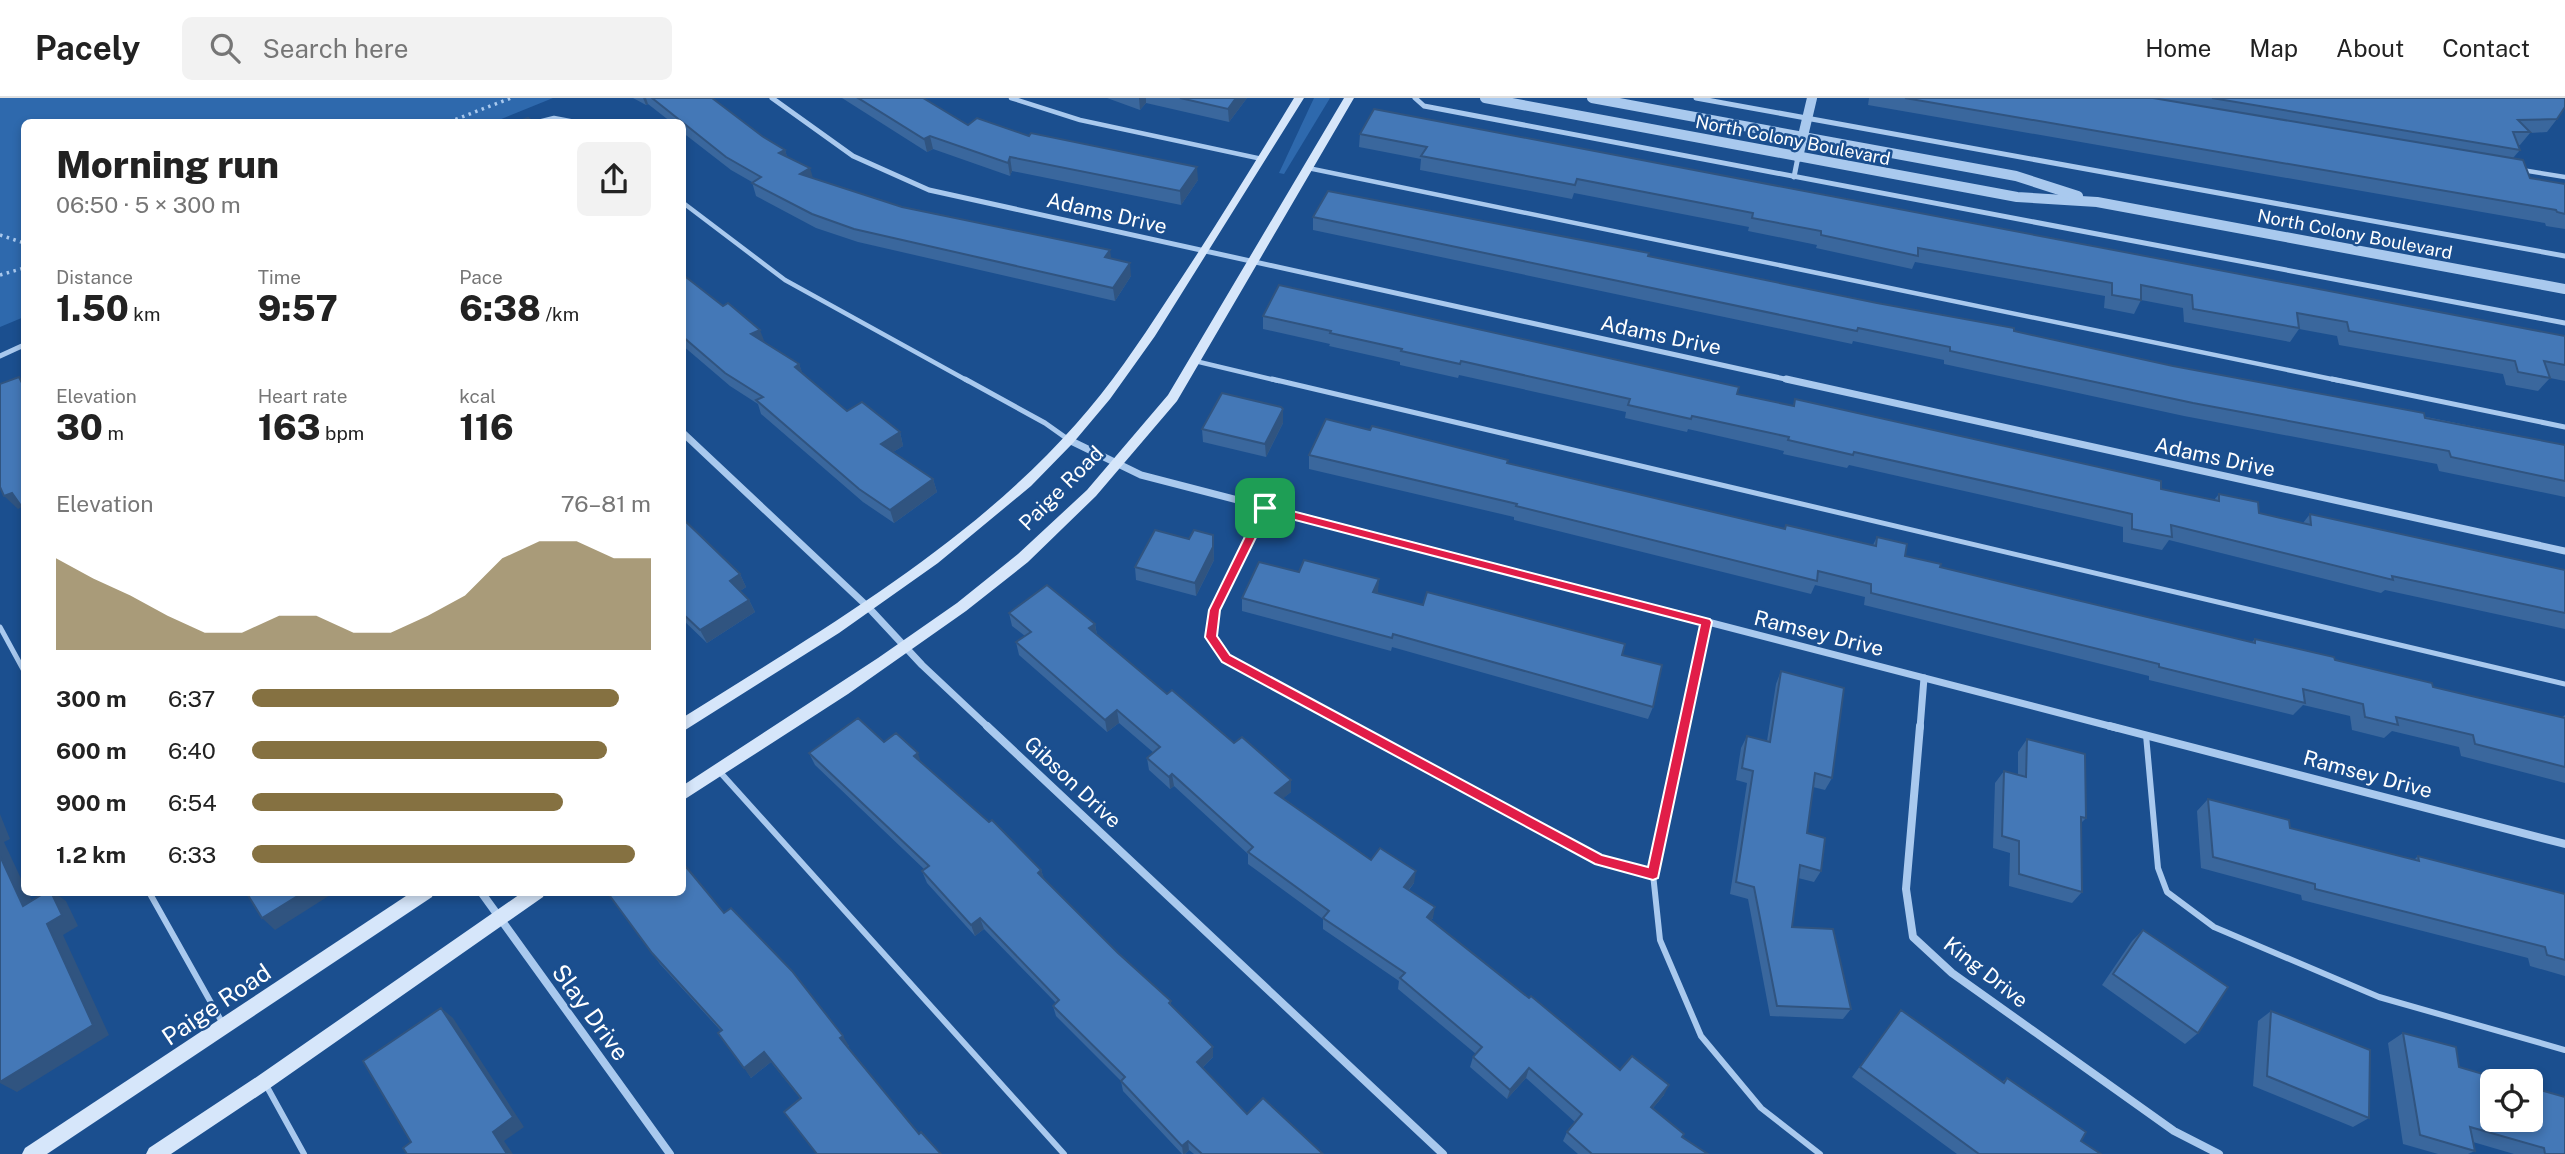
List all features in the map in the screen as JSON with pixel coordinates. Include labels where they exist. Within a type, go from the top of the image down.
[{"type":"main road","name":"Paige Road","points":[[686,723],[868,607],[977,527],[1069,440],[1125,371],[1205,251],[1299,98]]},
{"type":"main road","name":"Paige Road","points":[[686,792],[904,646],[999,578],[1063,522],[1145,434],[1173,398],[1349,98]]},
{"type":"main road","name":"Paige Road","points":[[32,1154],[420,896]]},
{"type":"main road","points":[[155,1154],[264,1082],[531,896]]},
{"type":"street","name":"Adams Drive","points":[[772,98],[853,156],[929,190],[2565,551]]},
{"type":"street","points":[[1415,98],[1424,106],[2565,323]]},
{"type":"street","name":"North Colony Boulevard","points":[[1485,98],[2017,197],[2097,202],[2565,289]]},
{"type":"street","name":"North Colony Boulevard","points":[[1592,98],[2016,176],[2097,202]]},
{"type":"street","points":[[1696,98],[2565,256]]},
{"type":"street","points":[[1794,177],[1812,98]]},
{"type":"street","points":[[0,356],[21,346]]},
{"type":"street","name":"Gibson Drive","points":[[686,436],[868,607],[904,646],[1443,1154]]},
{"type":"street","name":"Ramsey Drive","points":[[1069,440],[1140,475],[2565,844]]},
{"type":"street","name":"King Drive","points":[[1924,678],[1906,890],[1913,937],[1952,973],[2174,1131],[2219,1154]]},
{"type":"street","name":"Slay Drive","points":[[484,896],[670,1154]]},
{"type":"lane","points":[[1011,98],[1080,120],[1262,159]]},
{"type":"lane","points":[[1308,168],[2565,427]]},
{"type":"lane","points":[[2510,168],[2565,177]]},
{"type":"lane","points":[[686,205],[785,280],[1045,423],[1069,440]]},
{"type":"lane","points":[[1195,361],[2565,684]]},
{"type":"lane","points":[[1265,508],[1214,610],[1211,637],[1226,658],[1600,860],[1653,874]]},
{"type":"lane","points":[[1706,622],[1653,874],[1660,940],[1701,1036],[1761,1108],[1820,1154]]},
{"type":"lane","points":[[0,628],[21,666]]},
{"type":"lane","points":[[2146,735],[2158,868],[2167,892],[2214,927],[2379,997],[2565,1050]]},
{"type":"lane","points":[[719,771],[1065,1154]]},
{"type":"lane","points":[[151,896],[225,1027]]},
{"type":"lane","points":[[264,1082],[304,1154]]},
{"type":"path","points":[[457,119],[511,98]]},
{"type":"path","points":[[0,235],[21,242]]},
{"type":"path","points":[[0,275],[21,269]]},
{"type":"shaded area","points":[[0,98],[553,98],[501,119],[21,119],[21,318],[0,327]]},
{"type":"shaded area","points":[[1314,98],[1330,98],[1284,174],[1279,173]]},
{"type":"building","points":[[652,98],[712,98],[785,150],[779,153],[810,168],[800,174],[902,207],[1110,250],[1105,257],[1130,263],[1113,288],[854,229],[812,214],[752,183],[761,177],[726,157],[686,125],[686,119],[678,119]]},
{"type":"building","points":[[858,98],[923,98],[968,125],[977,118],[1029,136],[1031,133],[1197,167],[1180,191],[1010,157],[1008,163],[930,136],[924,139]]},
{"type":"building","points":[[1180,98],[1236,98],[1228,109]]},
{"type":"building","points":[[1905,98],[2153,98],[2523,160],[2530,178],[2565,184],[2565,214],[2556,210]]},
{"type":"building","points":[[2212,98],[2565,98],[2565,107],[2557,119],[2518,120],[2530,132],[2513,132],[2520,150]]},
{"type":"building","points":[[1374,109],[2565,336],[2565,365],[2544,361],[2550,378],[2518,372],[2515,361],[2349,331],[2347,322],[2297,313],[2299,328],[2193,309],[2192,295],[2141,285],[2141,300],[2112,295],[2112,283],[1918,248],[1918,256],[1821,235],[1821,231],[1752,218],[1753,213],[1577,179],[1575,185],[1421,156],[1427,147],[1360,134]]},
{"type":"building","points":[[1328,191],[1649,253],[1648,256],[2014,328],[2014,331],[2173,366],[2424,413],[2425,418],[2565,445],[2565,481],[2451,457],[2449,451],[2193,403],[1950,351],[1950,347],[1858,328],[1857,331],[1313,217]]},
{"type":"building","points":[[686,277],[723,306],[728,303],[760,330],[751,334],[799,364],[795,367],[847,411],[862,402],[900,432],[881,444],[933,479],[890,510],[859,489],[756,400],[763,397],[725,373],[686,339]]},
{"type":"building","points":[[1279,285],[1739,387],[1737,394],[1794,406],[1795,399],[2161,481],[2161,489],[2219,501],[2219,494],[2258,502],[2259,513],[2311,525],[2310,514],[2565,570],[2565,613],[2392,576],[2393,580],[2171,525],[2172,537],[2132,529],[2132,514],[1854,452],[1853,455],[1788,440],[1789,437],[1692,416],[1691,419],[1628,405],[1630,399],[1461,361],[1460,364],[1401,351],[1402,349],[1263,316]]},
{"type":"building","points":[[19,377],[21,506],[12,493],[4,496],[0,487],[0,384]]},
{"type":"building","points":[[1222,393],[1283,409],[1265,444],[1202,429]]},
{"type":"building","points":[[1326,419],[1370,430],[1372,426],[1508,460],[1507,463],[1785,529],[1786,525],[1876,546],[1877,537],[1907,544],[1905,556],[1941,564],[1940,567],[2255,643],[2255,639],[2334,657],[2335,660],[2432,683],[2433,687],[2565,718],[2565,767],[2475,744],[2473,735],[2396,717],[2398,725],[2365,717],[2363,704],[2303,689],[2305,703],[1871,593],[1871,584],[1818,571],[1817,581],[1516,506],[1517,504],[1309,455]]},
{"type":"building","points":[[686,522],[740,574],[730,581],[749,600],[700,630],[686,617]]},
{"type":"building","points":[[1155,530],[1189,539],[1194,530],[1213,535],[1213,547],[1195,583],[1135,567]]},
{"type":"building","points":[[1304,560],[1379,579],[1373,592],[1423,605],[1427,592],[1625,644],[1622,655],[1662,665],[1653,707],[1393,634],[1392,638],[1242,598],[1259,562],[1299,572]]},
{"type":"building","points":[[1047,585],[1095,624],[1089,628],[1167,694],[1172,690],[1234,743],[1242,737],[1291,780],[1275,793],[1371,860],[1380,848],[1416,871],[1404,887],[1435,907],[1427,917],[1529,998],[1531,996],[1620,1070],[1632,1056],[1669,1085],[1651,1107],[1684,1134],[1682,1137],[1708,1154],[1592,1154],[1567,1132],[1582,1114],[1529,1068],[1510,1090],[1473,1057],[1482,1047],[1400,978],[1405,973],[1323,918],[1329,911],[1248,852],[1253,847],[1172,774],[1169,777],[1147,758],[1160,747],[1117,710],[1105,720],[1016,642],[1031,632],[1009,613]]},
{"type":"building","points":[[1781,671],[1844,688],[1832,778],[1815,773],[1807,833],[1825,838],[1821,871],[1800,865],[1792,927],[1833,929],[1851,1009],[1777,1006],[1754,887],[1736,882],[1753,771],[1742,768],[1747,736],[1770,742]]},
{"type":"building","points":[[858,718],[884,742],[896,733],[918,753],[914,756],[989,822],[992,820],[1041,870],[1038,873],[1118,953],[1171,1001],[1169,1003],[1213,1047],[1197,1062],[1247,1114],[1263,1098],[1323,1154],[1202,1154],[1188,1141],[1182,1146],[1121,1081],[1125,1077],[1053,1006],[1059,1000],[980,918],[971,925],[922,871],[929,866],[809,753]]},
{"type":"building","points":[[2027,739],[2085,754],[2086,818],[2081,817],[2082,892],[2019,874],[2019,841],[2002,836],[2004,771],[2026,777]]},
{"type":"building","points":[[2208,799],[2289,820],[2290,828],[2419,861],[2418,856],[2565,894],[2565,960],[2547,955],[2545,947],[2315,889],[2315,884],[2213,857]]},
{"type":"building","points":[[0,856],[23,906],[39,896],[53,896],[62,915],[47,924],[93,1025],[0,1082]]},
{"type":"building","points":[[686,867],[724,913],[731,908],[792,971],[843,1036],[840,1038],[919,1134],[921,1132],[941,1154],[817,1154],[784,1112],[801,1098],[764,1052],[744,1068],[718,1033],[722,1030],[652,953],[610,896],[686,896]]},
{"type":"building","points":[[248,896],[298,896],[262,918]]},
{"type":"building","points":[[2143,930],[2228,987],[2198,1033],[2113,974]]},
{"type":"building","points":[[441,1008],[513,1117],[493,1132],[507,1154],[407,1154],[403,1148],[411,1142],[363,1061]]},
{"type":"building","points":[[1901,1010],[2004,1083],[2007,1078],[2086,1132],[2081,1141],[2101,1154],[1979,1154],[1860,1067]]},
{"type":"building","points":[[2271,1011],[2370,1050],[2369,1118],[2267,1076]]},
{"type":"building","points":[[2403,1033],[2456,1047],[2459,1067],[2480,1073],[2480,1130],[2470,1127],[2475,1151],[2420,1135]]},
{"type":"building","points":[[2543,1091],[2565,1097],[2565,1154],[2545,1154],[2544,1148],[2488,1132],[2543,1132]]},
{"type":"route","points":[[1265,508],[1706,622],[1653,874],[1600,860],[1226,658],[1211,637],[1214,610],[1265,508]]}]
